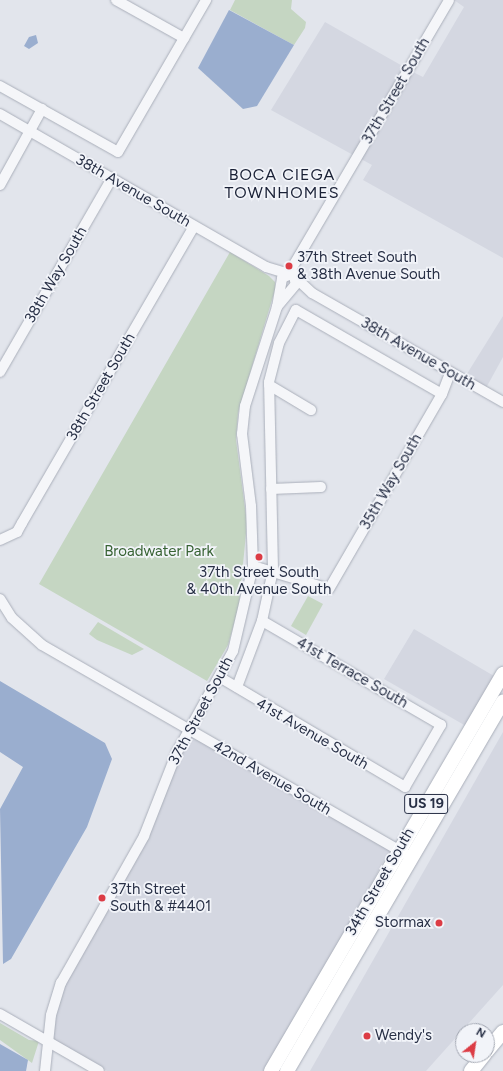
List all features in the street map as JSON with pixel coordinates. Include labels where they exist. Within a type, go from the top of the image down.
[{"type":"highway","name":"34th Street South","points":[[271,1071],[503,674]]},
{"type":"highway","name":"34th Street South","points":[[287,1071],[503,702]]},
{"type":"highway","points":[[325,1006],[322,1000],[327,974]]},
{"type":"highway","points":[[309,1034],[316,1007],[312,1000]]},
{"type":"highway","points":[[495,1042],[503,1032]]},
{"type":"highway","points":[[471,1071],[478,1063]]},
{"type":"street","points":[[116,0],[184,38],[206,0]]},
{"type":"street","name":"37th Street South","points":[[46,1071],[47,1041],[61,983],[144,836],[168,773],[190,730],[221,678],[233,651],[253,566],[252,506],[242,434],[252,382],[277,307],[290,280],[449,0]]},
{"type":"street","name":"38th Avenue South","points":[[0,86],[118,152],[184,38]]},
{"type":"street","points":[[0,185],[42,109]]},
{"type":"street","name":"38th Avenue South","points":[[0,114],[503,402]]},
{"type":"street","name":"38th Way South","points":[[0,372],[112,178]]},
{"type":"street","name":"38th Street South","points":[[0,540],[17,532],[194,226]]},
{"type":"street","points":[[237,687],[262,622],[273,570],[269,385],[279,343],[296,310],[442,394]]},
{"type":"street","name":"35th Way South","points":[[273,570],[329,589],[442,394],[450,373]]},
{"type":"street","points":[[269,385],[311,410]]},
{"type":"street","points":[[272,489],[321,487]]},
{"type":"street","points":[[253,566],[273,570]]},
{"type":"street","name":"42nd Avenue South","points":[[0,599],[12,618],[42,645],[411,857]]},
{"type":"street","name":"41st Terrace South","points":[[262,622],[441,725],[405,787]]},
{"type":"street","name":"41st Avenue South","points":[[221,678],[237,687],[244,694],[405,787]]},
{"type":"street","points":[[0,1014],[99,1071]]},
{"type":"shaded area","points":[[454,0],[503,0],[503,258],[363,180],[372,165],[361,159],[411,71],[423,77],[464,7]]},
{"type":"shaded area","points":[[325,22],[406,68],[355,156],[271,110]]},
{"type":"shaded area","points":[[503,316],[503,357],[486,388],[465,377]]},
{"type":"shaded area","points":[[414,629],[494,676],[466,726],[384,679]]},
{"type":"shaded area","points":[[503,732],[503,985],[469,1023],[455,1023],[455,1039],[426,1071],[310,1071]]},
{"type":"shaded area","points":[[191,736],[390,850],[267,1071],[107,1071],[50,1038],[58,998]]},
{"type":"green space","points":[[235,0],[292,0],[291,9],[306,22],[305,28],[294,45],[230,10]]},
{"type":"green space","name":"Broadwater Park","points":[[230,252],[269,276],[275,282],[275,290],[238,413],[236,440],[247,523],[239,606],[228,645],[207,681],[39,584]]},
{"type":"green space","points":[[308,596],[323,604],[306,635],[291,626]]},
{"type":"green space","points":[[98,622],[144,649],[132,655],[97,640],[89,634]]},
{"type":"green space","points":[[0,1023],[29,1040],[39,1041],[32,1063],[0,1040]]},
{"type":"water","points":[[229,10],[294,45],[257,106],[243,109],[198,68]]},
{"type":"water","points":[[36,35],[38,43],[29,49],[24,46],[29,37]]},
{"type":"water","points":[[0,681],[105,743],[112,759],[87,827],[11,959],[3,964],[0,809],[23,767],[0,752]]},
{"type":"water","points":[[0,1044],[28,1060],[26,1071],[0,1071]]},
{"type":"place","name":"37th Street South & 38th Avenue South","points":[[289,266]]},
{"type":"place","name":"37th Street South & 40th Avenue South","points":[[259,557]]},
{"type":"place","name":"37th Street South & #4401","points":[[102,898]]},
{"type":"place","name":"Stormax","points":[[439,923]]},
{"type":"place","name":"Wendy's","points":[[367,1036]]},
{"type":"district","name":"BOCA CIEGA TOWNHOMES","points":[[282,184]]}]
